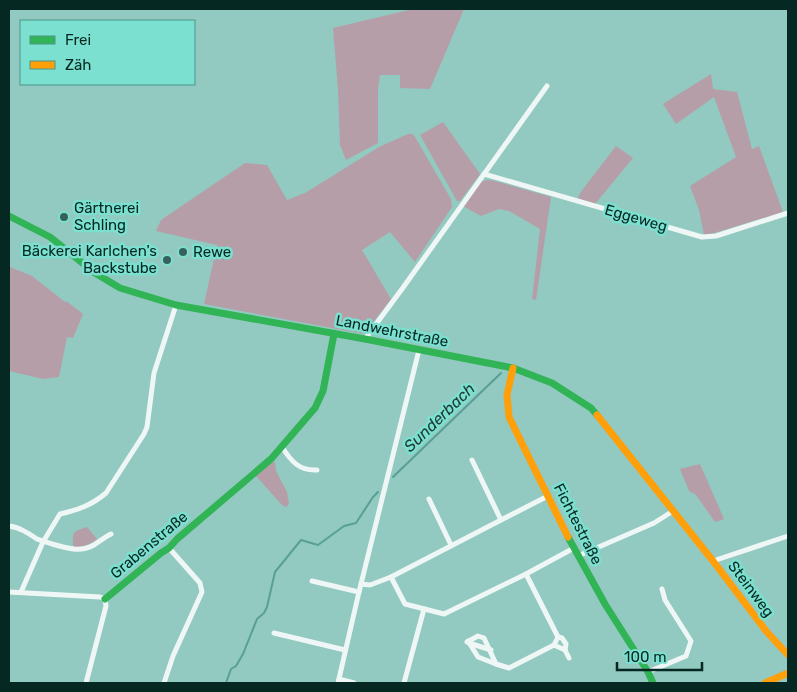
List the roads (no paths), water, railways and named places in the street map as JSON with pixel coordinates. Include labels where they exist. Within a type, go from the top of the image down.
[{"type":"street","points":[[365,339],[547,86]]},
{"type":"street","name":"Eggeweg","points":[[484,174],[702,237],[716,236],[788,213]]},
{"type":"street","name":"Landwehrstraße","points":[[9,216],[50,237],[95,272],[120,288],[176,305],[513,368],[552,383],[591,408],[713,561]]},
{"type":"street","points":[[21,592],[43,542],[60,514],[86,507],[106,493],[144,434],[147,426],[154,373],[176,305]]},
{"type":"street","name":"Grabenstraße","points":[[9,592],[100,597],[105,599],[161,552],[169,548],[177,539],[272,459],[320,400],[334,334]]},
{"type":"street","points":[[354,683],[338,681],[419,350]]},
{"type":"street","name":"Fichtestraße","points":[[513,368],[507,395],[509,417],[578,556],[653,683]]},
{"type":"street","points":[[282,447],[291,460],[308,470],[317,470]]},
{"type":"street","points":[[472,460],[500,520]]},
{"type":"street","points":[[361,584],[370,585],[391,577],[548,496]]},
{"type":"street","points":[[429,499],[452,545]]},
{"type":"street","points":[[578,556],[654,523],[673,511]]},
{"type":"street","points":[[9,526],[16,527],[43,542],[79,550],[94,545],[111,534]]},
{"type":"street","points":[[713,561],[788,536]]},
{"type":"street","points":[[164,683],[173,656],[202,592],[200,583],[169,548]]},
{"type":"street","points":[[391,577],[405,604],[444,614],[574,548]]},
{"type":"street","name":"Steinweg","points":[[713,561],[766,631],[788,655]]},
{"type":"street","points":[[526,574],[558,637],[562,638],[566,644],[565,650],[569,658]]},
{"type":"street","points":[[312,581],[359,592]]},
{"type":"street","points":[[648,672],[686,656],[691,641],[665,600],[662,589]]},
{"type":"street","points":[[86,683],[106,606],[105,599]]},
{"type":"street","points":[[404,683],[424,609]]},
{"type":"street","points":[[274,633],[345,650]]},
{"type":"street","points":[[468,642],[478,636],[484,638],[496,664]]},
{"type":"street","points":[[468,642],[481,659],[509,668],[554,645],[558,637]]},
{"type":"street","points":[[468,642],[491,650]]},
{"type":"street","points":[[554,645],[565,650]]},
{"type":"street","points":[[481,659],[485,648]]},
{"type":"street","points":[[765,683],[788,673]]},
{"type":"waterway","name":"Sunderbach","points":[[393,477],[501,373]]},
{"type":"waterway","name":"Sunderbach","points":[[226,683],[231,669],[236,666],[243,654],[257,619],[264,613],[267,607],[275,572],[301,540],[318,545],[344,526],[356,523],[378,492]]},
{"type":"place","name":"Gärtnerei Schling","points":[[64,217]]},
{"type":"place","name":"Rewe","points":[[183,252]]},
{"type":"place","name":"Bäckerei Karlchen's Backstube","points":[[167,260]]}]
